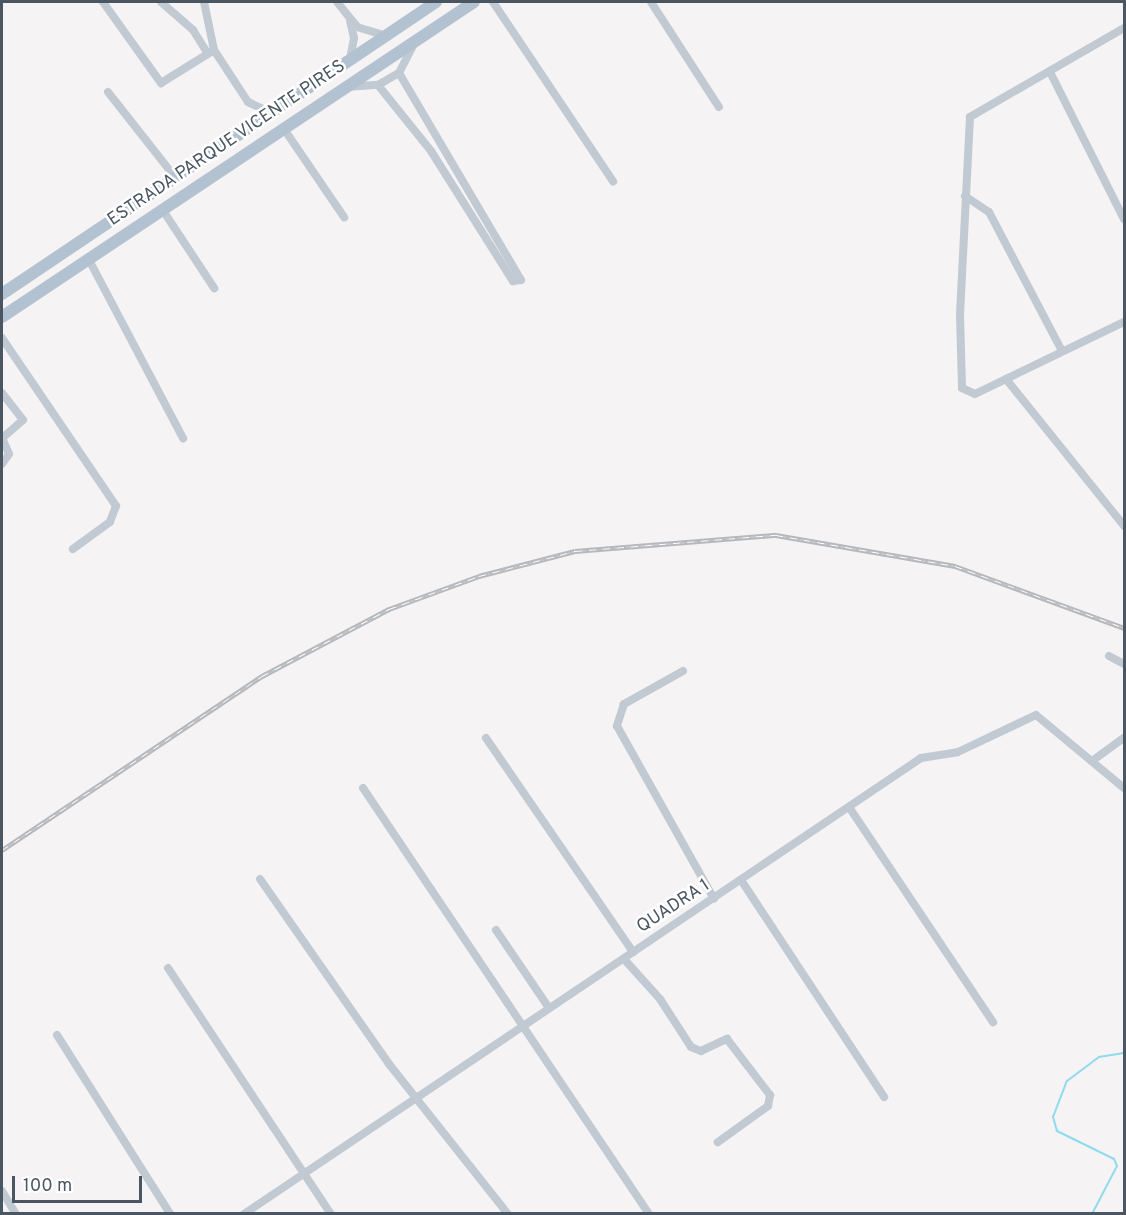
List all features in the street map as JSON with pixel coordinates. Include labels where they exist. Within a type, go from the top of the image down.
[{"type":"main road","name":"ESTRADA PARQUE VICENTE PIRES","points":[[2,294],[436,2]]},
{"type":"main road","name":"ESTRADA PARQUE VICENTE PIRES","points":[[2,317],[474,2]]},
{"type":"main road","points":[[141,201],[162,209],[160,188]]},
{"type":"street","points":[[103,2],[161,83],[211,52]]},
{"type":"street","points":[[161,2],[193,30],[248,102],[262,112],[271,112]]},
{"type":"street","points":[[204,2],[211,52]]},
{"type":"street","points":[[337,2],[361,30],[386,35]]},
{"type":"street","points":[[493,2],[613,181]]},
{"type":"street","points":[[651,2],[719,107]]},
{"type":"street","points":[[348,17],[354,38],[349,60]]},
{"type":"street","points":[[1125,28],[970,117],[965,196],[962,388],[975,394],[1125,322]]},
{"type":"street","points":[[346,87],[378,85],[399,73],[417,39]]},
{"type":"street","points":[[1050,72],[1125,219]]},
{"type":"street","points":[[378,85],[431,151],[513,281],[521,280],[416,108],[399,73]]},
{"type":"street","points":[[108,92],[175,177]]},
{"type":"street","points":[[248,102],[248,129]]},
{"type":"street","points":[[405,116],[416,108]]},
{"type":"street","points":[[284,129],[344,217]]},
{"type":"street","points":[[431,151],[439,145]]},
{"type":"street","points":[[965,196],[989,212],[1062,351]]},
{"type":"street","points":[[466,205],[474,200]]},
{"type":"street","points":[[162,209],[214,288]]},
{"type":"street","points":[[88,258],[183,438]]},
{"type":"street","points":[[2,338],[117,506],[111,522],[73,549]]},
{"type":"street","points":[[1006,379],[1125,526]]},
{"type":"street","points":[[2,393],[23,420],[2,438],[9,454],[2,464]]},
{"type":"street","points":[[1109,656],[1125,664]]},
{"type":"street","points":[[683,671],[624,704],[617,726],[714,899]]},
{"type":"street","name":"QUADRA 1","points":[[244,1214],[418,1101],[549,1008],[921,758],[958,752],[1031,715],[1125,788]]},
{"type":"street","points":[[486,738],[633,952]]},
{"type":"street","points":[[1092,761],[1125,738]]},
{"type":"street","points":[[363,788],[649,1214]]},
{"type":"street","points":[[849,807],[993,1022]]},
{"type":"street","points":[[260,879],[418,1101],[508,1214]]},
{"type":"street","points":[[741,880],[884,1097]]},
{"type":"street","points":[[496,930],[549,1008]]},
{"type":"street","points":[[624,959],[693,1049],[728,1039],[770,1095],[768,1106],[718,1142]]},
{"type":"street","points":[[168,968],[331,1214]]},
{"type":"street","points":[[57,1035],[170,1214]]},
{"type":"street","points":[[2,1191],[16,1214]]},
{"type":"waterway","points":[[1092,1214],[1117,1166],[1114,1159],[1057,1131],[1053,1117],[1067,1081],[1099,1057],[1124,1053]]},
{"type":"railway","points":[[2,850],[262,676],[389,609],[479,576],[575,551],[776,535],[955,566],[1124,628]]}]
